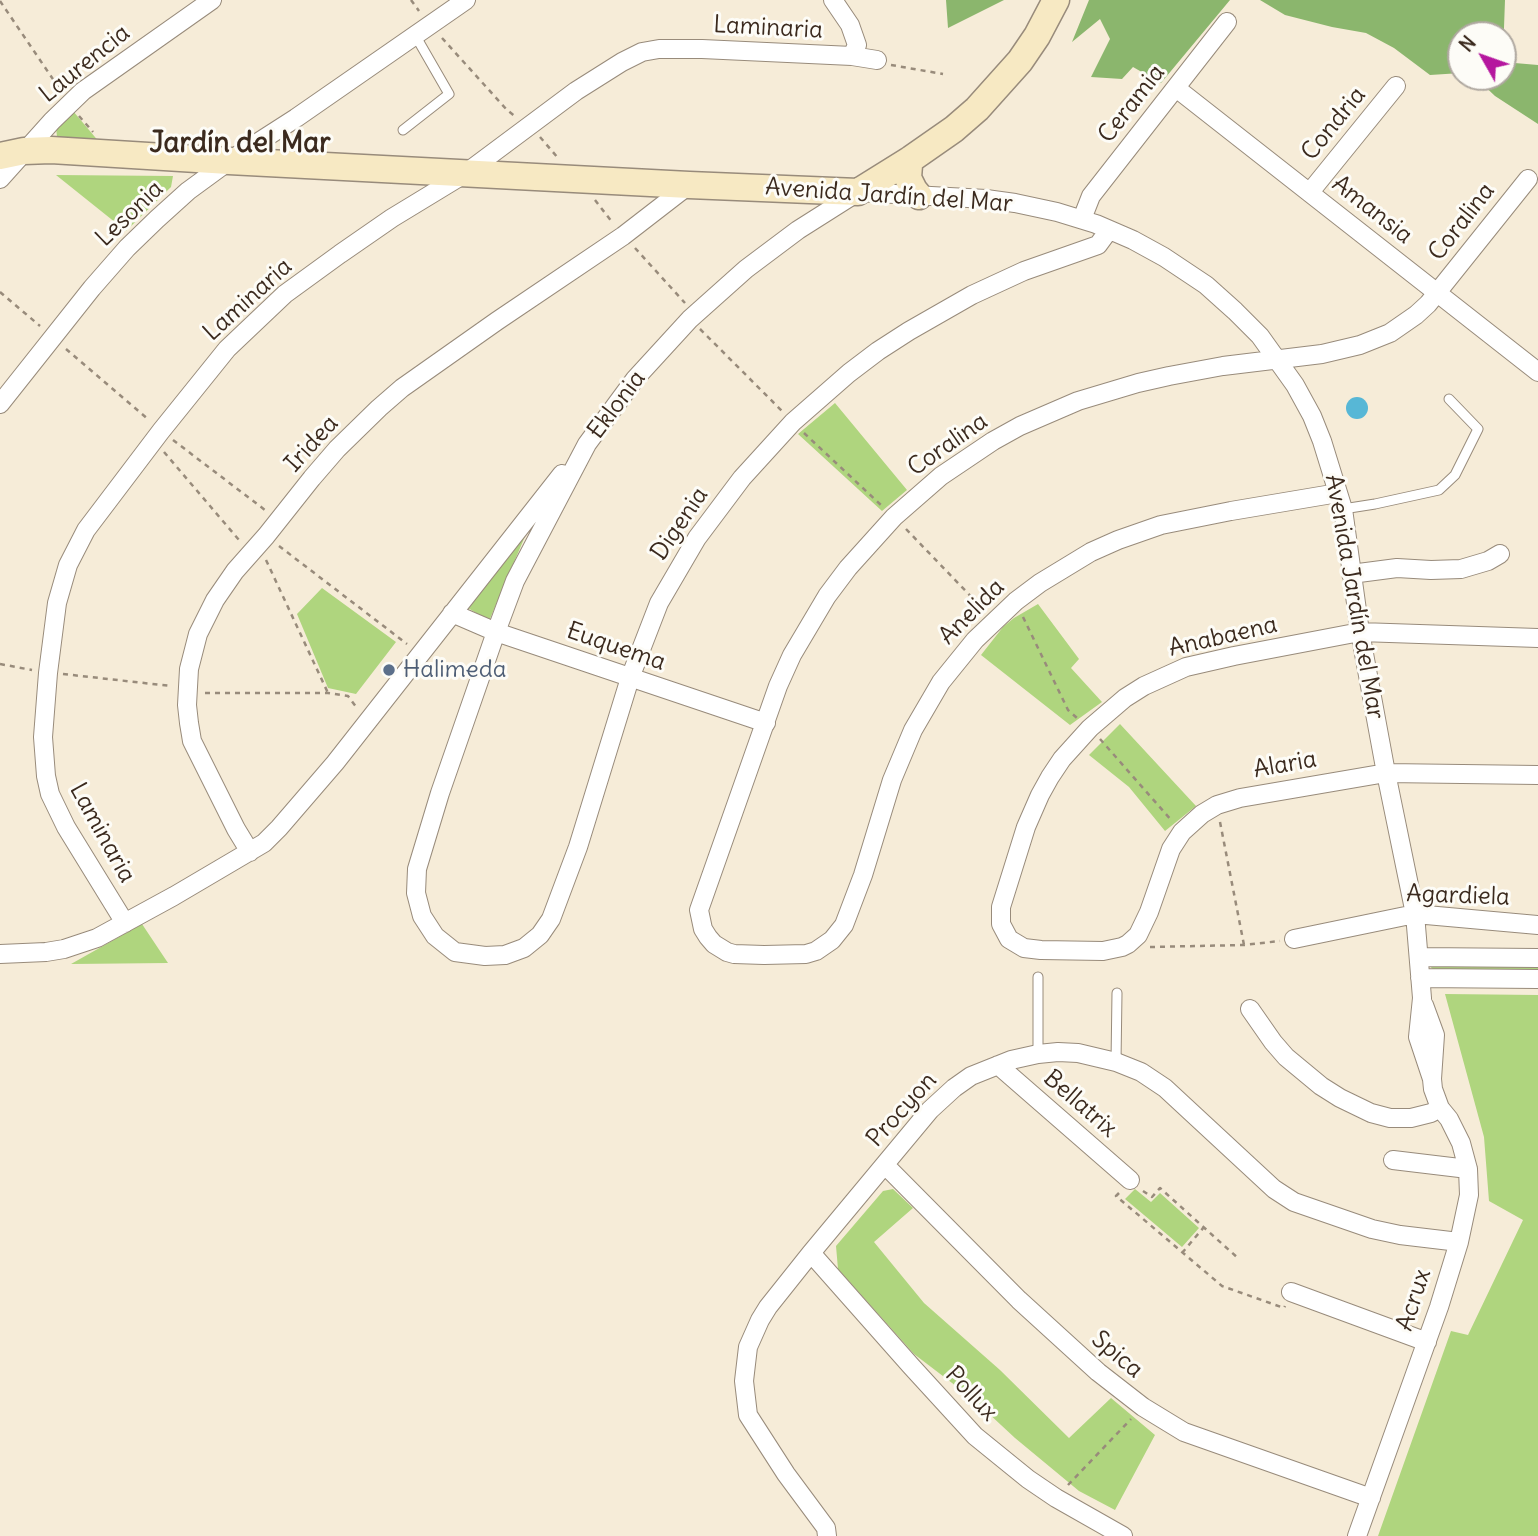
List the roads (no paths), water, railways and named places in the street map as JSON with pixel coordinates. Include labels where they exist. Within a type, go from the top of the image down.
[{"type":"street","name":"Laurencia","points":[[0,179],[12,153],[83,91],[212,0]]},
{"type":"street","name":"Lesonia","points":[[0,404],[127,248],[188,191],[466,0]]},
{"type":"street","points":[[833,0],[850,25],[857,45],[852,56]]},
{"type":"street","name":"Eklonia","points":[[454,952],[435,936],[422,916],[416,892],[417,869],[440,793],[515,581],[587,444],[635,379],[695,314],[729,284],[773,248],[911,159],[964,120],[1002,82],[1038,36],[1056,0]]},
{"type":"street","name":"Ceramia","points":[[1082,219],[1091,196],[1227,22]]},
{"type":"street","name":"Laminaria","points":[[125,923],[66,827],[50,794],[46,776],[43,737],[57,603],[68,565],[86,530],[157,435],[227,349],[285,294],[392,218],[466,173],[576,91],[642,52],[659,49],[702,49],[852,56],[877,60]]},
{"type":"street","name":"Condria","points":[[1310,192],[1396,86]]},
{"type":"street","name":"Amansia","points":[[1176,88],[1538,372]]},
{"type":"street","name":"Avenida Jardín del Mar","points":[[12,153],[51,150],[986,199],[1016,203],[1082,219],[1164,257],[1206,285],[1252,328],[1295,385],[1322,441],[1340,501],[1360,632],[1415,914],[1422,998]]},
{"type":"street","points":[[911,159],[908,178],[919,196]]},
{"type":"street","name":"Coralina","points":[[806,954],[764,956],[727,952],[708,937],[699,911],[778,686],[809,625],[848,568],[894,517],[966,458],[1020,426],[1078,401],[1138,383],[1223,366],[1322,354],[1376,340],[1390,333],[1428,304],[1528,178]]},
{"type":"street","name":"Iridea","points":[[250,852],[192,741],[187,705],[193,652],[206,617],[222,590],[337,449],[394,395],[623,236],[689,185]]},
{"type":"street","name":"Digenia","points":[[454,952],[485,956],[505,955],[533,942],[546,928],[578,847],[630,678],[659,603],[697,538],[742,478],[793,422],[849,373],[909,331],[961,301],[1024,271],[1098,245],[1108,230]]},
{"type":"street","points":[[0,954],[27,954],[64,949],[97,938],[264,843],[335,763],[543,496],[587,444]]},
{"type":"street","name":"Anelida","points":[[806,954],[832,940],[844,925],[863,875],[892,780],[914,730],[941,682],[994,620],[1065,566],[1118,540],[1183,519],[1340,501]]},
{"type":"street","points":[[1351,574],[1397,568],[1461,569],[1488,561],[1500,554]]},
{"type":"street","name":"Euquema","points":[[452,613],[496,632],[766,723]]},
{"type":"street","name":"Anabaena","points":[[1122,947],[1103,951],[1024,948],[1009,939],[1001,924],[1001,907],[1026,827],[1040,795],[1062,759],[1082,735],[1107,712],[1125,698],[1165,676],[1186,667],[1234,656],[1360,632],[1532,638],[1538,622]]},
{"type":"street","name":"Alaria","points":[[1122,947],[1134,940],[1138,934],[1176,841],[1192,822],[1217,805],[1240,798],[1386,773],[1538,775]]},
{"type":"street","name":"Agardiela","points":[[1294,939],[1415,914],[1538,925]]},
{"type":"street","points":[[1419,957],[1538,958]]},
{"type":"street","points":[[1420,978],[1538,979]]},
{"type":"street","name":"Acrux","points":[[1357,1536],[1427,1342],[1458,1242],[1469,1195],[1468,1169],[1461,1143],[1436,1099],[1418,1037],[1422,998]]},
{"type":"street","points":[[1250,1009],[1286,1057],[1340,1098],[1371,1113],[1391,1118],[1421,1116],[1440,1108]]},
{"type":"street","name":"Procyon","points":[[831,1533],[786,1474],[748,1415],[744,1381],[748,1347],[768,1307],[811,1253],[930,1111],[971,1076],[1038,1054],[1078,1053],[1116,1062],[1140,1072],[1166,1088],[1274,1189],[1294,1202],[1372,1229],[1458,1242]]},
{"type":"street","name":"Bellatrix","points":[[998,1065],[1130,1180]]},
{"type":"street","points":[[1393,1160],[1468,1169]]},
{"type":"street","name":"Spica","points":[[885,1165],[1019,1300],[1098,1372],[1143,1408],[1184,1432],[1371,1498]]},
{"type":"street","name":"Pollux","points":[[811,1253],[975,1436],[1056,1498],[1123,1536]]},
{"type":"street","points":[[1291,1292],[1427,1342]]},
{"type":"lane","points":[[403,130],[449,94],[415,36]]},
{"type":"lane","points":[[1340,501],[1375,504],[1439,490],[1455,475],[1478,429],[1449,399]]},
{"type":"lane","points":[[1038,977],[1038,1054]]},
{"type":"lane","points":[[1116,1062],[1117,993]]},
{"type":"water","points":[[1357,397],[1365,400],[1368,408],[1365,416],[1357,419],[1349,416],[1346,408],[1349,400]]},
{"type":"place","name":"Halimeda","points":[[389,670]]},
{"type":"district","name":"Jardín del Mar","points":[[240,144]]}]
